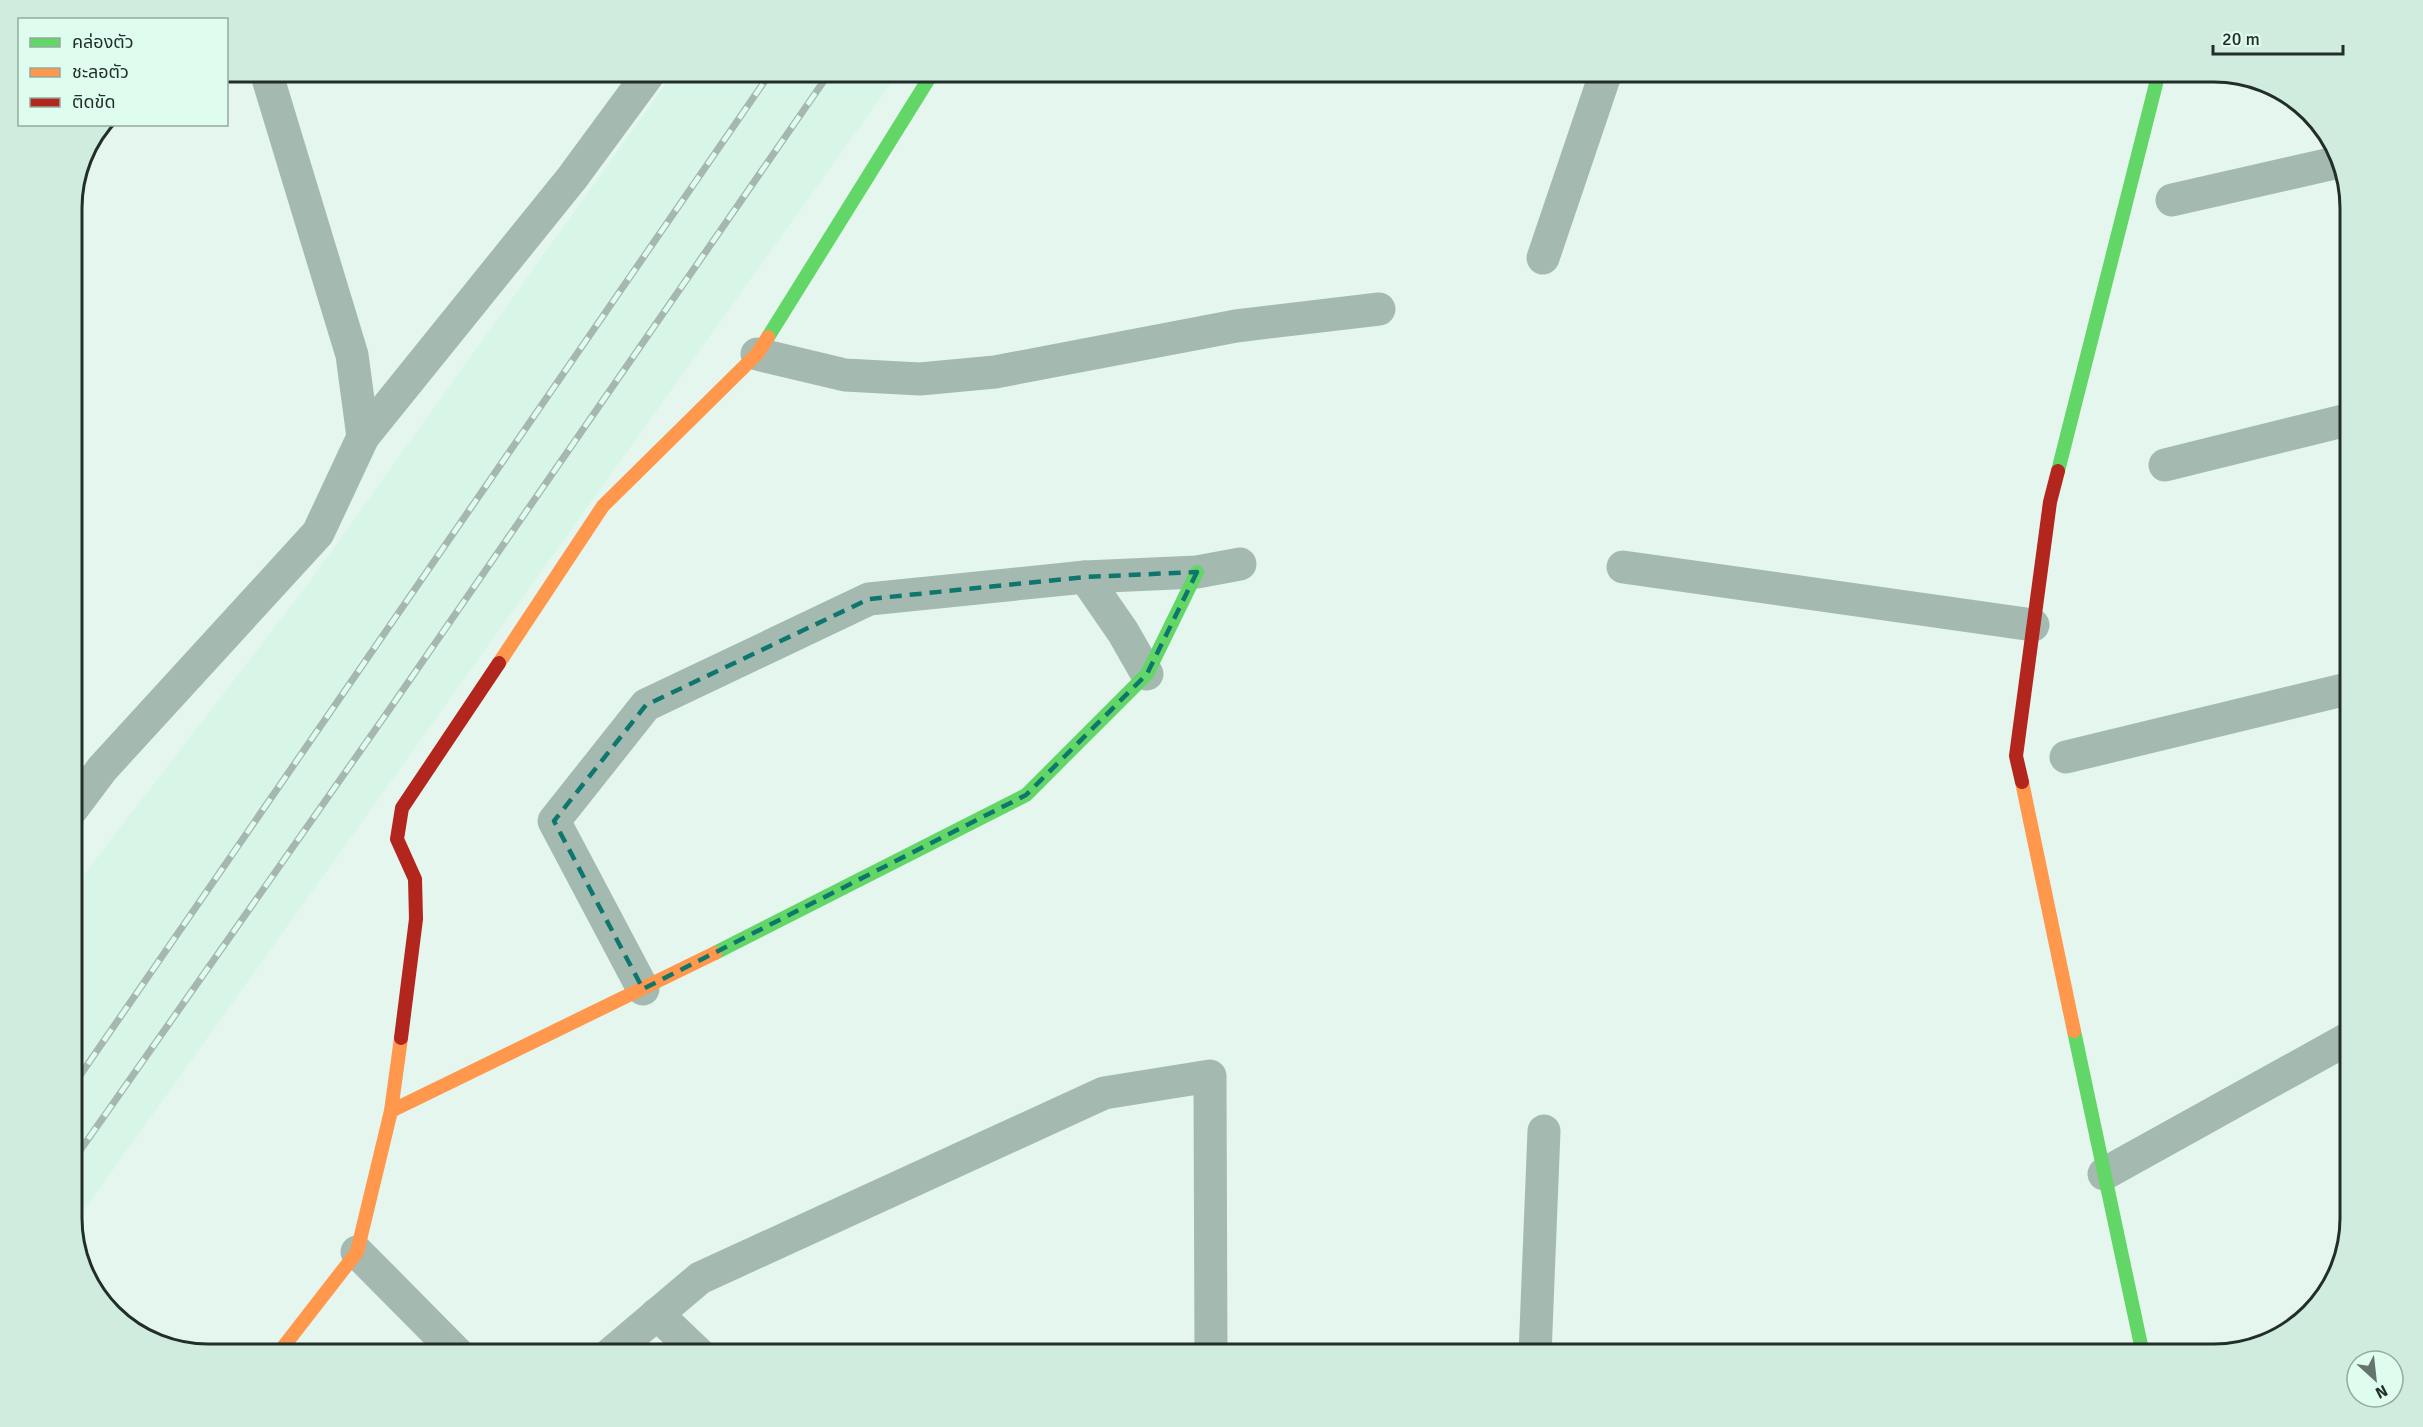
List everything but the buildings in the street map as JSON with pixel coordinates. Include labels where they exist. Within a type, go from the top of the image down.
[{"type":"street","points":[[269,82],[352,355],[363,437]]},
{"type":"street","points":[[83,794],[102,769],[318,533],[363,437],[572,178],[643,82]]},
{"type":"street","points":[[286,1344],[357,1252],[392,1111],[416,919],[415,879],[397,839],[402,808],[603,506],[757,354],[927,82]]},
{"type":"street","points":[[1543,258],[1603,82]]},
{"type":"street","points":[[2141,1344],[2016,756],[2050,502],[2156,82]]},
{"type":"street","points":[[2172,200],[2332,164]]},
{"type":"street","points":[[757,354],[845,375],[920,379],[995,372],[1236,326],[1379,309]]},
{"type":"street","points":[[2165,465],[2340,422]]},
{"type":"street","points":[[643,989],[554,821],[646,705],[869,599],[1085,577],[1197,572],[1240,564]]},
{"type":"street","points":[[1623,567],[2033,625]]},
{"type":"street","points":[[392,1111],[643,989],[1026,795],[1148,674],[1197,572]]},
{"type":"street","points":[[1085,577],[1123,632],[1148,674]]},
{"type":"street","points":[[2066,757],[2340,691]]},
{"type":"street","points":[[2104,1174],[2340,1043]]},
{"type":"street","points":[[622,1344],[700,1278],[1104,1093],[1210,1076],[1212,1344]]},
{"type":"street","points":[[1535,1344],[1544,1131]]},
{"type":"street","points":[[357,1252],[448,1344]]},
{"type":"street","points":[[657,1314],[688,1344]]},
{"type":"highlighted area","points":[[1197,572],[1147,674],[1026,795],[643,989],[554,821],[646,705],[869,599],[1085,577]]},
{"type":"shaded area","points":[[667,82],[892,82],[83,1212],[83,876],[308,584]]},
{"type":"railway","points":[[83,1071],[764,82]]},
{"type":"railway","points":[[83,1146],[389,710],[823,82]]},
{"type":"traffic: fast","points":[[768,337],[927,82]]},
{"type":"traffic: fast","points":[[2058,471],[2156,82]]},
{"type":"traffic: fast","points":[[715,953],[1026,795],[1147,674],[1197,572]]},
{"type":"traffic: fast","points":[[2074,1031],[2141,1344]]},
{"type":"traffic: slow","points":[[499,663],[603,506],[757,354],[768,337]]},
{"type":"traffic: slow","points":[[2022,782],[2074,1031]]},
{"type":"traffic: slow","points":[[391,1111],[715,953]]},
{"type":"traffic: slow","points":[[286,1344],[357,1252],[391,1111],[401,1038]]},
{"type":"traffic: jam","points":[[2022,782],[2016,756],[2050,502],[2058,471]]},
{"type":"traffic: jam","points":[[401,1038],[416,919],[415,879],[397,839],[402,808],[499,663]]}]
